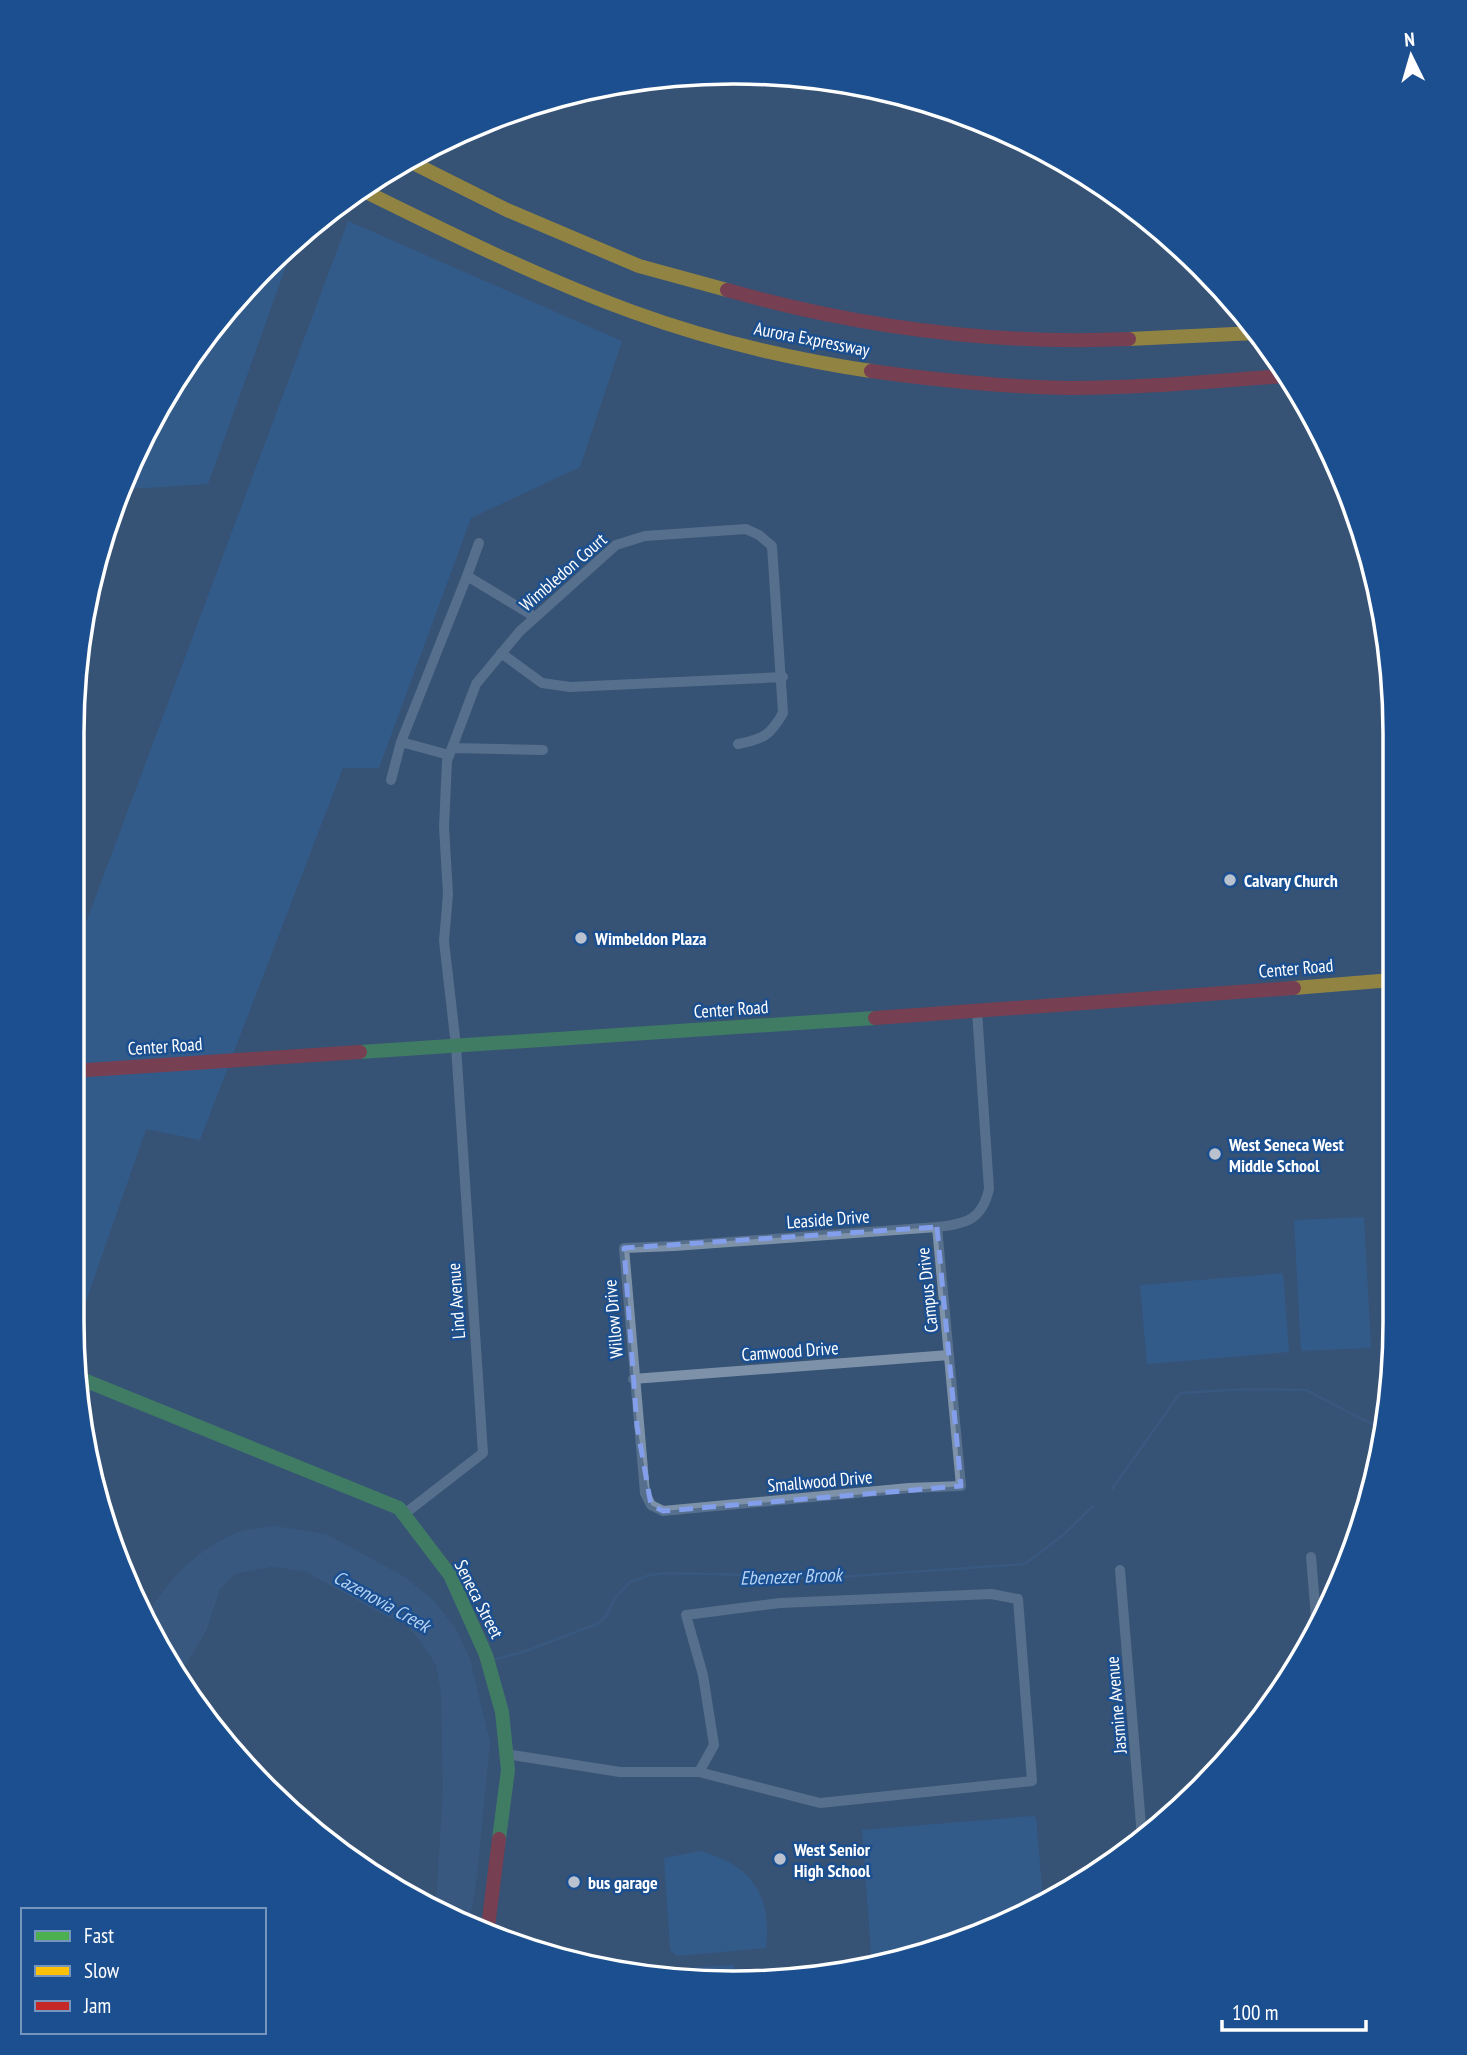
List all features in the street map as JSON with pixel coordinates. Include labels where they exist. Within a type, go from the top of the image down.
[{"type":"main road","name":"Aurora Expressway","points":[[418,166],[507,210],[639,266],[772,303],[846,319],[931,332],[1007,339],[1084,341],[1245,333]]},
{"type":"main road","name":"Aurora Expressway","points":[[371,194],[478,247],[618,306],[734,343],[821,363],[897,375],[1042,387],[1118,387],[1276,377]]},
{"type":"main road","name":"Center Road","points":[[84,1070],[977,1012],[1383,981]]},
{"type":"main road","name":"Seneca Street","points":[[87,1381],[399,1508],[450,1575],[486,1655],[502,1712],[508,1770],[489,1924]]},
{"type":"street","name":"Wimbledon Court","points":[[456,1046],[444,941],[448,894],[444,827],[451,752],[476,684],[501,653],[535,617],[616,544],[645,536],[746,530],[759,535],[772,546],[783,677],[783,713],[775,728],[762,739],[738,744]]},
{"type":"street","points":[[391,780],[401,742],[479,543]]},
{"type":"street","points":[[467,576],[535,617]]},
{"type":"street","points":[[501,653],[542,683],[570,687],[783,677]]},
{"type":"street","points":[[401,742],[451,752],[543,750]]},
{"type":"street","name":"Campus Drive","points":[[956,1432],[937,1227],[957,1225],[975,1217],[982,1209],[989,1189],[977,1012]]},
{"type":"street","name":"Lind Avenue","points":[[402,1515],[483,1453],[456,1046]]},
{"type":"street","name":"Leaside Drive","points":[[721,1243],[937,1227]]},
{"type":"street","name":"Willow Drive","points":[[644,1484],[624,1248],[721,1243]]},
{"type":"street","name":"Camwood Drive","points":[[634,1379],[949,1355]]},
{"type":"street","name":"Smallwood Drive","points":[[644,1484],[651,1505],[663,1511],[961,1486],[956,1432]]},
{"type":"street","points":[[1311,1557],[1315,1610]]},
{"type":"street","name":"Jasmine Avenue","points":[[1121,1570],[1141,1827]]},
{"type":"street","points":[[506,1754],[620,1772],[699,1772],[820,1803],[1032,1781],[1018,1599],[991,1594],[794,1602],[686,1615],[703,1675],[715,1745],[699,1772]]},
{"type":"highlighted area","points":[[937,1227],[961,1486],[663,1511],[651,1505],[637,1426],[624,1248]]},
{"type":"shaded area","points":[[348,221],[622,341],[580,467],[471,518],[379,768],[343,768],[200,1140],[146,1129],[84,1307],[84,928]]},
{"type":"shaded area","points":[[288,261],[208,484],[132,489],[151,446],[193,373],[245,305]]},
{"type":"shaded area","points":[[1364,1217],[1371,1348],[1301,1351],[1294,1220]]},
{"type":"shaded area","points":[[1283,1273],[1289,1352],[1147,1364],[1140,1285]]},
{"type":"shaded area","points":[[1033,1816],[1036,1818],[1042,1892],[982,1922],[942,1937],[871,1956],[862,1830]]},
{"type":"shaded area","points":[[700,1851],[733,1865],[755,1885],[766,1912],[766,1948],[677,1956],[670,1950],[664,1858]]},
{"type":"shaded area","points":[[734,1965],[735,1971],[691,1970],[679,1969]]},
{"type":"water","name":"Cazenovia Creek","points":[[274,1526],[326,1534],[405,1577],[434,1601],[456,1629],[470,1659],[490,1742],[471,1915],[436,1899],[443,1791],[441,1693],[436,1665],[407,1625],[305,1571],[272,1567],[236,1573],[220,1589],[206,1631],[184,1668],[171,1646],[151,1608],[166,1587],[197,1556],[236,1533]]},
{"type":"waterway","name":"Ebenezer Brook","points":[[1112,1489],[1180,1393],[1250,1389],[1306,1390],[1374,1425]]},
{"type":"waterway","name":"Ebenezer Brook","points":[[495,1659],[523,1652],[597,1624],[606,1616],[615,1598],[630,1582],[650,1575],[748,1575],[775,1579],[1025,1564],[1062,1536],[1093,1506]]},
{"type":"traffic: fast","points":[[360,1052],[875,1018]]},
{"type":"traffic: fast","points":[[87,1381],[399,1508],[450,1575],[486,1655],[502,1712],[508,1770],[499,1839]]},
{"type":"traffic: slow","points":[[419,166],[507,210],[639,266],[727,290]]},
{"type":"traffic: slow","points":[[371,194],[530,270],[633,312],[750,348],[871,371]]},
{"type":"traffic: slow","points":[[1129,339],[1245,333]]},
{"type":"traffic: slow","points":[[1294,988],[1383,981]]},
{"type":"traffic: jam","points":[[727,290],[826,314],[926,331],[1027,339],[1129,339]]},
{"type":"traffic: jam","points":[[871,371],[970,382],[1069,388],[1150,386],[1276,377]]},
{"type":"traffic: jam","points":[[875,1018],[1294,988]]},
{"type":"traffic: jam","points":[[84,1070],[360,1052]]},
{"type":"traffic: jam","points":[[488,1923],[499,1839]]},
{"type":"place","name":"Calvary Church","points":[[1230,880]]},
{"type":"place","name":"Wimbeldon Plaza","points":[[581,938]]},
{"type":"place","name":"West Seneca West Middle School","points":[[1215,1154]]},
{"type":"place","name":"West Senior High School","points":[[780,1859]]},
{"type":"place","name":"bus garage","points":[[574,1882]]}]
